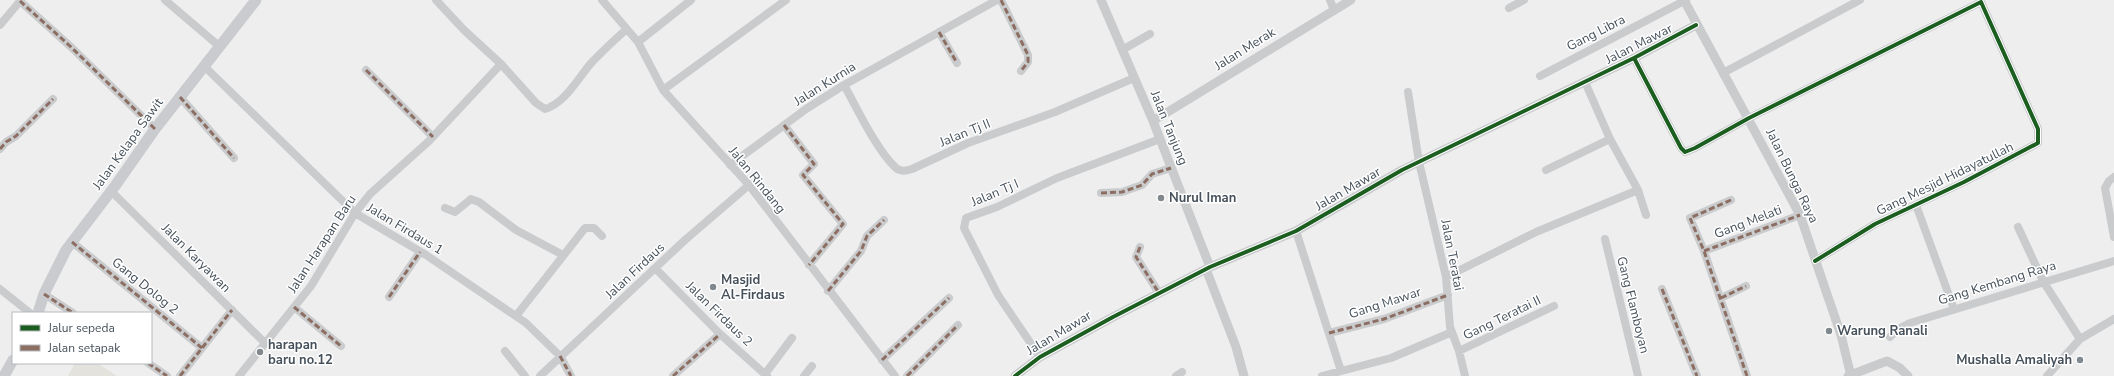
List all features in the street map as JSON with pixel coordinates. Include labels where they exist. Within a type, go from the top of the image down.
[{"type":"main road","name":"Jalan Kelapa Sawit","points":[[38,312],[44,294],[66,250],[111,191],[155,129],[256,0]]},
{"type":"main road","points":[[4,376],[12,362]]},
{"type":"street","points":[[0,25],[20,0],[71,47],[155,129]]},
{"type":"street","points":[[165,0],[219,46]]},
{"type":"street","points":[[436,0],[464,30],[501,64],[536,103],[545,109],[552,107],[592,62],[627,29]]},
{"type":"street","name":"Jalan Rindang","points":[[602,0],[638,42],[663,90],[749,185],[808,265],[894,376]]},
{"type":"street","points":[[638,42],[691,0]]},
{"type":"street","points":[[663,90],[786,0]]},
{"type":"street","name":"Jalan Kurnia","points":[[730,165],[784,125],[844,85],[998,0]]},
{"type":"street","points":[[1001,0],[1028,55],[1028,62],[1021,71]]},
{"type":"street","name":"Jalan Tanjung","points":[[1101,0],[1160,139],[1208,268],[1236,347],[1244,376]]},
{"type":"street","points":[[1330,0],[1334,10]]},
{"type":"street","name":"Jalan Merak","points":[[1153,121],[1351,0]]},
{"type":"street","points":[[1509,8],[1524,0]]},
{"type":"street","name":"Jalan Bunga Raya","points":[[1685,0],[1696,25],[1749,118],[1800,215],[1840,335],[1849,376]]},
{"type":"street","name":"Gang Libra","points":[[1540,76],[1685,0]]},
{"type":"street","points":[[1723,73],[1860,0]]},
{"type":"street","name":"Gang Mesjid Hidayatullah","points":[[1634,58],[1683,151],[1695,148],[1749,118],[1981,1],[2038,128],[2038,143],[2035,146],[1875,224],[1815,261]]},
{"type":"street","name":"Jalan Mawar","points":[[1015,376],[1040,357],[1208,268],[1296,230],[1402,170],[1634,58],[1696,25]]},
{"type":"street","points":[[939,32],[957,63]]},
{"type":"street","points":[[1122,50],[1150,34]]},
{"type":"street","name":"Jalan Harapan Baru","points":[[239,376],[311,286],[355,214],[370,194],[433,137],[501,64]]},
{"type":"street","name":"Jalan Firdaus 1","points":[[205,67],[355,214],[420,252],[526,323],[560,356],[571,376]]},
{"type":"street","points":[[366,70],[433,137]]},
{"type":"street","name":"Jalan Tj II","points":[[844,85],[879,145],[895,168],[904,171],[912,169],[968,143],[1055,112],[1134,78]]},
{"type":"street","points":[[1585,82],[1610,139],[1638,190],[1646,215]]},
{"type":"street","name":"Jalan Teratai","points":[[1408,92],[1418,162],[1446,277],[1452,332],[1459,351],[1465,376]]},
{"type":"street","points":[[180,98],[234,158]]},
{"type":"street","points":[[0,149],[3,139],[16,136],[53,99]]},
{"type":"street","points":[[784,125],[814,164],[803,175],[843,224],[808,265]]},
{"type":"street","name":"Jalan Tj I","points":[[1040,357],[998,294],[964,228],[966,218],[997,207],[1057,178],[1160,139]]},
{"type":"street","points":[[1546,170],[1610,139]]},
{"type":"street","points":[[1101,193],[1122,192],[1142,185],[1152,174],[1171,168]]},
{"type":"street","points":[[2114,177],[2109,181],[2105,188],[2114,237]]},
{"type":"street","name":"Jalan Firdaus","points":[[540,376],[656,269],[685,240],[749,185]]},
{"type":"street","points":[[1446,277],[1536,232],[1638,190]]},
{"type":"street","name":"Jalan Karyawan","points":[[111,191],[265,343]]},
{"type":"street","points":[[445,208],[455,212],[471,199],[479,202],[516,230],[563,255]]},
{"type":"street","name":"Gang Melati","points":[[1731,200],[1690,218],[1704,251],[1800,215]]},
{"type":"street","name":"Gang Mesjid Hidayatullah","points":[[1916,205],[1954,309]]},
{"type":"street","points":[[828,291],[861,251],[867,236],[884,220]]},
{"type":"street","points":[[2018,227],[2044,281],[2080,339]]},
{"type":"street","points":[[516,316],[585,228],[594,228],[602,236]]},
{"type":"street","points":[[1296,230],[1341,371]]},
{"type":"street","name":"Gang Flamboyan","points":[[1605,239],[1638,376]]},
{"type":"street","name":"Gang Dolog 2","points":[[72,242],[202,348]]},
{"type":"street","points":[[1140,247],[1136,257],[1158,294]]},
{"type":"street","points":[[1704,251],[1747,376]]},
{"type":"street","points":[[389,297],[420,252]]},
{"type":"street","name":"Gang Kembang Raya","points":[[1890,336],[1898,329],[1910,323],[2044,281],[2114,261]]},
{"type":"street","name":"Jalan Firdaus 2","points":[[656,269],[720,334],[766,375]]},
{"type":"street","points":[[1721,298],[1746,286]]},
{"type":"street","points":[[0,289],[29,312]]},
{"type":"street","points":[[1662,289],[1697,376]]},
{"type":"street","points":[[44,294],[71,312]]},
{"type":"street","name":"Gang Mawar","points":[[1329,333],[1384,319],[1448,295]]},
{"type":"street","points":[[882,360],[949,298]]},
{"type":"street","name":"Gang Teratai II","points":[[1459,351],[1554,306]]},
{"type":"street","points":[[294,307],[341,346]]},
{"type":"street","points":[[180,376],[232,310]]},
{"type":"street","points":[[2047,376],[2080,339],[2114,320]]},
{"type":"street","points":[[907,376],[958,325]]},
{"type":"street","points":[[1322,376],[1391,358],[1452,332]]},
{"type":"street","points":[[673,376],[720,334]]},
{"type":"street","points":[[766,375],[792,338]]},
{"type":"street","points":[[505,351],[525,376]]},
{"type":"street","points":[[1849,376],[1887,361],[1900,368],[1908,376]]},
{"type":"street","points":[[149,364],[167,376]]},
{"type":"street","points":[[804,376],[812,366]]},
{"type":"shaded area","points":[[74,364],[99,364],[117,376],[68,376]]},
{"type":"marked path","points":[[1001,0],[1028,55],[1028,62],[1021,71]]},
{"type":"marked path","points":[[20,1],[71,47],[155,129]]},
{"type":"marked path","points":[[939,32],[957,63]]},
{"type":"marked path","points":[[366,70],[433,137]]},
{"type":"marked path","points":[[180,97],[234,158]]},
{"type":"marked path","points":[[0,149],[6,142],[16,136],[53,99]]},
{"type":"marked path","points":[[784,125],[814,164],[803,175],[843,224],[809,265]]},
{"type":"marked path","points":[[1101,193],[1122,192],[1142,185],[1152,174],[1171,168]]},
{"type":"marked path","points":[[1731,200],[1690,218],[1704,251],[1747,376]]},
{"type":"marked path","points":[[1704,251],[1800,215]]},
{"type":"marked path","points":[[828,291],[861,251],[867,236],[884,220]]},
{"type":"marked path","points":[[72,242],[202,348]]},
{"type":"marked path","points":[[1140,247],[1136,257],[1159,293]]},
{"type":"marked path","points":[[389,297],[420,252]]},
{"type":"marked path","points":[[1721,298],[1746,286]]},
{"type":"marked path","points":[[1662,289],[1697,376]]},
{"type":"marked path","points":[[44,294],[71,312]]},
{"type":"marked path","points":[[1329,333],[1384,319],[1448,295]]},
{"type":"marked path","points":[[882,360],[949,298]]},
{"type":"marked path","points":[[294,307],[341,346]]},
{"type":"marked path","points":[[180,376],[232,310]]},
{"type":"marked path","points":[[907,376],[958,325]]},
{"type":"marked path","points":[[673,376],[720,334]]},
{"type":"marked path","points":[[560,356],[571,376]]},
{"type":"marked path","points":[[149,364],[167,376]]},
{"type":"cycle path","points":[[1634,58],[1681,148],[1685,152],[1749,118],[1981,2],[2038,129],[2038,143],[1964,182],[1875,224],[1815,261]]},
{"type":"cycle path","points":[[1015,376],[1040,357],[1210,267],[1296,231],[1402,170],[1634,58],[1696,25]]},
{"type":"place","name":"Nurul Iman","points":[[1161,198]]},
{"type":"place","name":"Masjid Al-Firdaus","points":[[713,287]]},
{"type":"place","name":"Warung Ranali","points":[[1829,331]]},
{"type":"place","name":"harapan baru no.12","points":[[260,352]]},
{"type":"place","name":"Mushalla Amaliyah","points":[[2080,360]]}]
